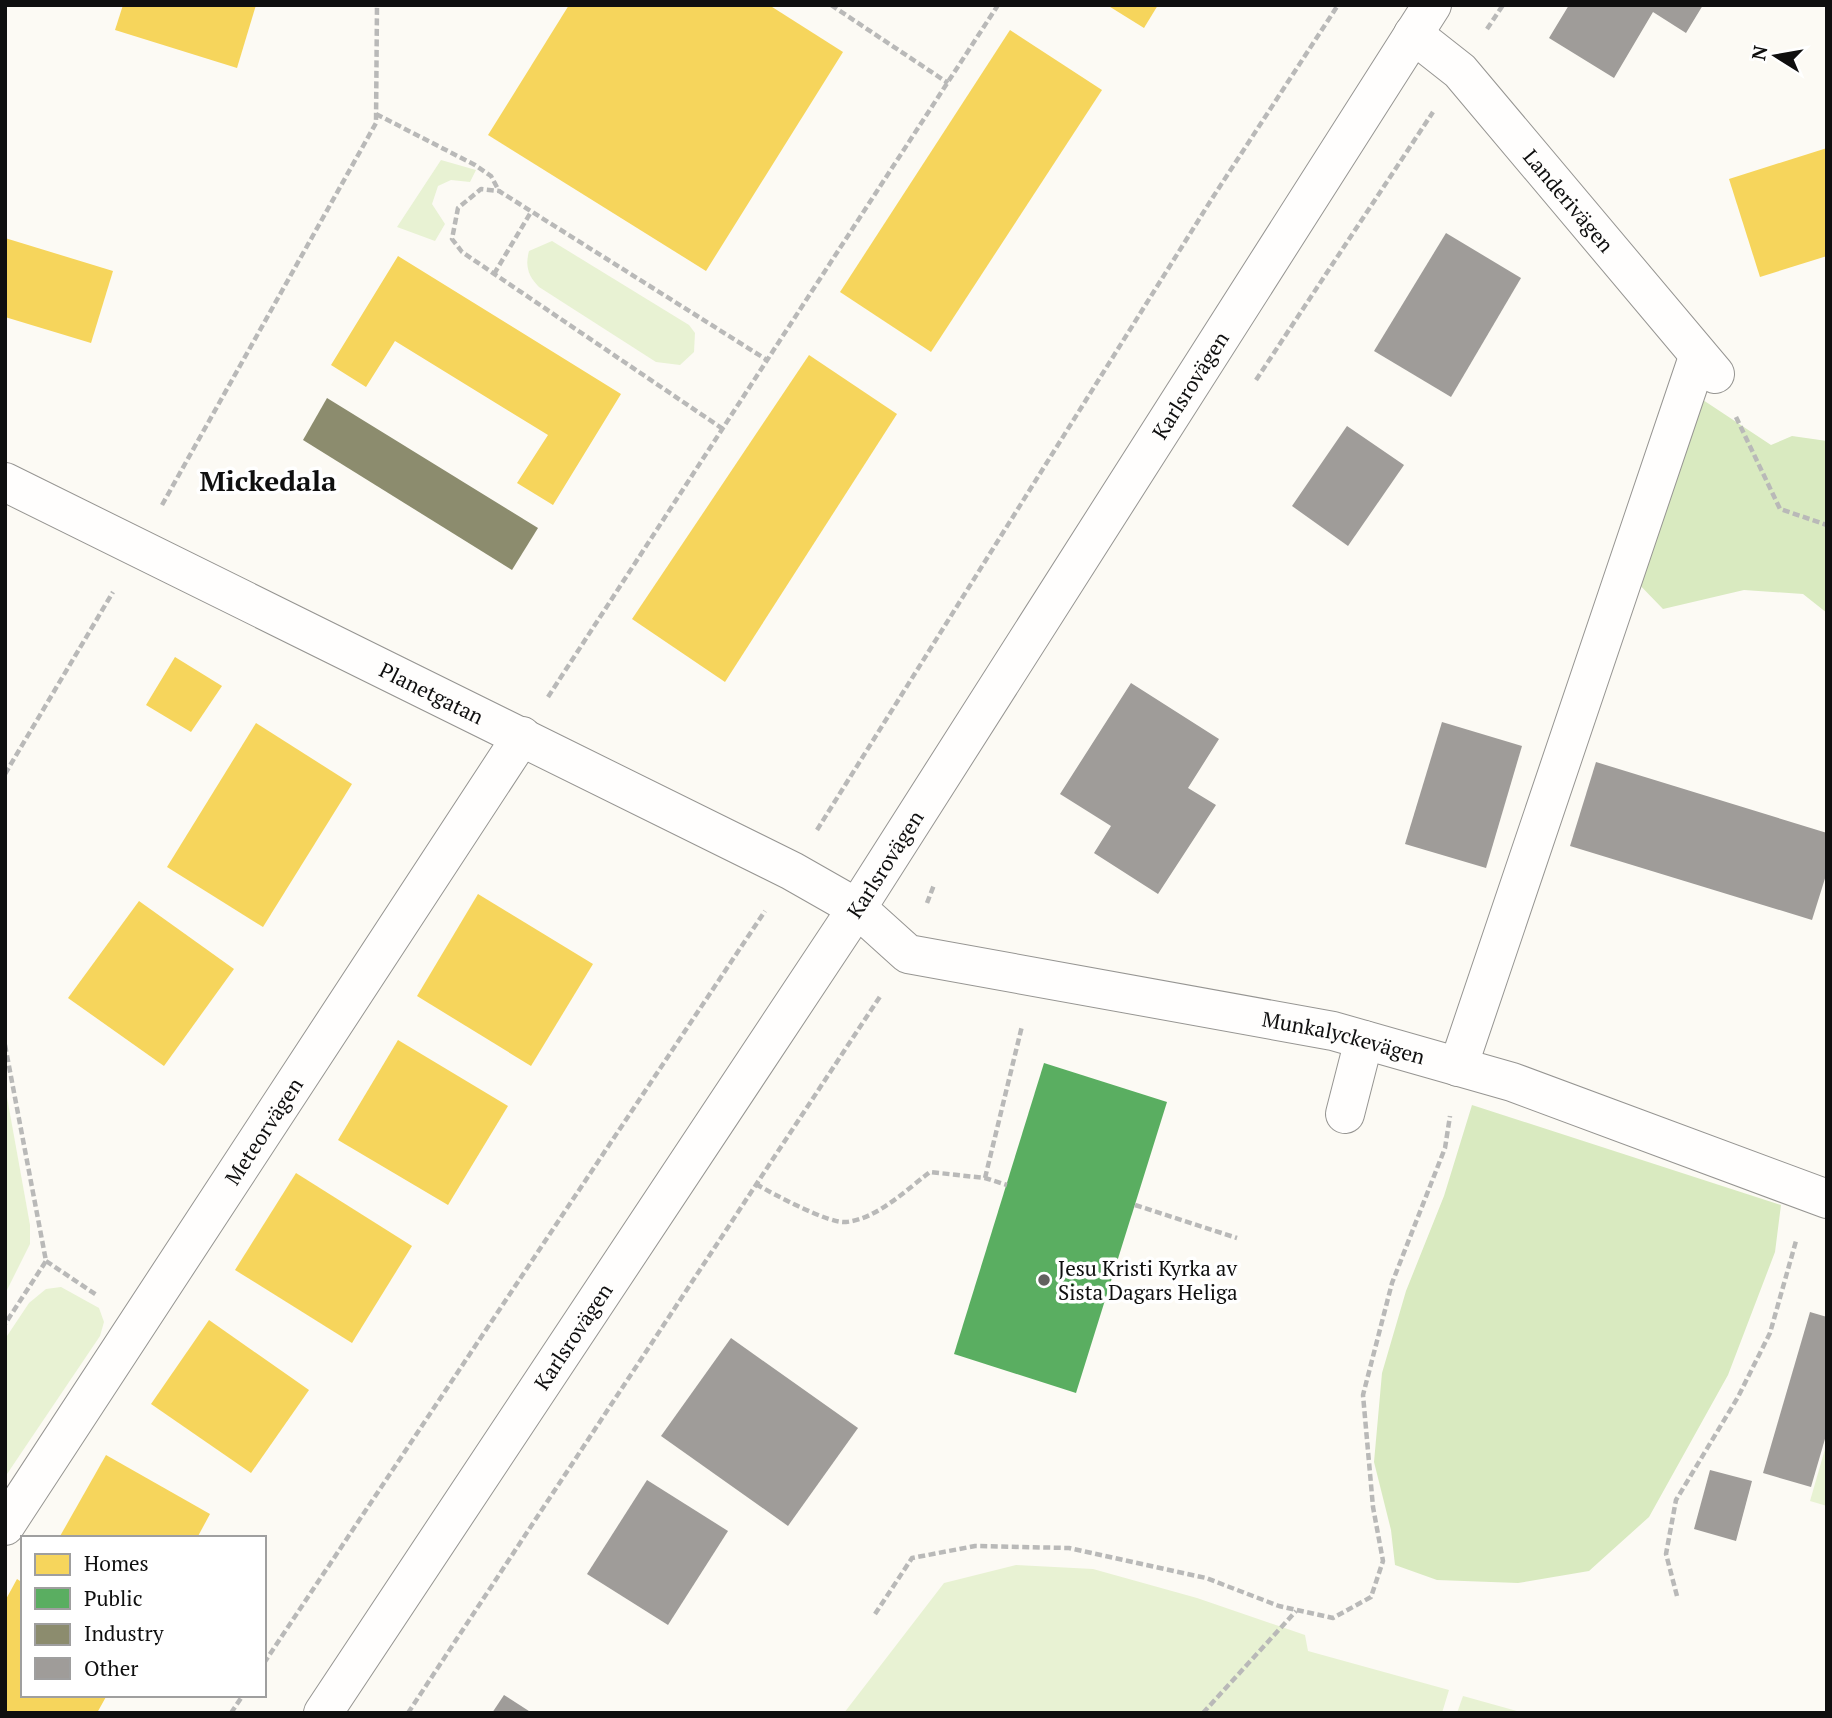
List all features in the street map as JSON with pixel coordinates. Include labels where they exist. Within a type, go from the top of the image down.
[{"type":"street","name":"Landerivägen","points":[[1422,20],[1460,71],[1625,264],[1707,366]]},
{"type":"street","name":"Karlsrovägen","points":[[323,1713],[857,908],[1422,20]]},
{"type":"street","points":[[1458,1067],[1707,366]]},
{"type":"street","name":"Planetgatan","points":[[5,482],[523,736],[792,871],[857,908]]},
{"type":"street","name":"Meteorvägen","points":[[5,1526],[140,1324],[523,736]]},
{"type":"street","points":[[857,908],[908,954]]},
{"type":"street","name":"Munkalyckevägen","points":[[908,954],[1333,1031],[1512,1082],[1817,1196]]},
{"type":"street","points":[[1345,1114],[1364,1040]]},
{"type":"path","points":[[5,774],[138,548],[376,123],[377,5]]},
{"type":"path","points":[[831,5],[948,83]]},
{"type":"path","points":[[1253,386],[1503,5]]},
{"type":"path","points":[[523,736],[948,83],[995,6]]},
{"type":"path","points":[[376,114],[475,164],[491,176],[499,191]]},
{"type":"path","points":[[723,429],[461,252],[452,239],[458,208],[481,189],[499,191],[767,360]]},
{"type":"path","points":[[494,274],[531,211]]},
{"type":"path","points":[[1707,366],[1780,509],[1827,525]]},
{"type":"path","points":[[408,1713],[908,954],[936,878]]},
{"type":"path","points":[[985,1178],[1033,977]]},
{"type":"path","points":[[5,1045],[46,1261],[5,1324]]},
{"type":"path","points":[[875,1614],[912,1558],[975,1546],[1069,1548],[1206,1578],[1279,1606],[1333,1618],[1371,1597],[1382,1560],[1373,1507],[1363,1395],[1392,1283],[1445,1148],[1458,1067]]},
{"type":"path","points":[[756,1184],[783,1200],[842,1223],[861,1220],[930,1172],[985,1178],[1007,1185]]},
{"type":"path","points":[[1677,1596],[1666,1554],[1676,1500],[1738,1397],[1770,1333],[1817,1196]]},
{"type":"path","points":[[1135,1205],[1237,1238]]},
{"type":"path","points":[[46,1261],[140,1324]]},
{"type":"path","points":[[1203,1713],[1296,1610]]},
{"type":"path","points":[[231,1713],[242,1697]]},
{"type":"green space","points":[[441,160],[476,170],[470,182],[451,180],[438,186],[432,204],[445,224],[435,241],[397,227]]},
{"type":"green space","points":[[552,241],[689,325],[695,333],[694,352],[680,365],[656,362],[539,287],[528,270],[529,251]]},
{"type":"green space","points":[[1697,396],[1771,445],[1792,436],[1827,441],[1827,613],[1803,594],[1744,590],[1663,609],[1631,576]]},
{"type":"green space","points":[[5,1086],[30,1225],[30,1244],[5,1294]]},
{"type":"green space","points":[[1472,1105],[1781,1205],[1775,1252],[1728,1375],[1649,1517],[1589,1571],[1518,1583],[1437,1580],[1395,1565],[1391,1530],[1374,1462],[1382,1373],[1406,1291],[1444,1196]]},
{"type":"green space","points":[[61,1287],[99,1308],[104,1322],[100,1336],[5,1477],[5,1339],[29,1303],[46,1289]]},
{"type":"green space","points":[[1827,1442],[1827,1506],[1810,1501]]},
{"type":"green space","points":[[1016,1565],[1093,1569],[1197,1598],[1305,1635],[1308,1651],[1449,1690],[1442,1713],[844,1713],[944,1583]]},
{"type":"green space","points":[[1463,1696],[1524,1713],[1457,1713]]},
{"type":"building: Homes","points":[[123,5],[256,5],[237,68],[115,30]]},
{"type":"building: Homes","points":[[569,5],[769,5],[843,52],[706,271],[488,135]]},
{"type":"building: Homes","points":[[1107,5],[1158,5],[1144,28]]},
{"type":"building: Homes","points":[[1010,30],[1102,90],[931,352],[840,292]]},
{"type":"building: Homes","points":[[1827,148],[1827,256],[1760,277],[1729,179]]},
{"type":"building: Homes","points":[[5,238],[113,271],[91,343],[5,317]]},
{"type":"building: Homes","points":[[398,256],[621,394],[553,505],[517,483],[548,435],[395,341],[366,387],[331,365]]},
{"type":"building: Homes","points":[[809,355],[897,414],[725,682],[632,619]]},
{"type":"building: Homes","points":[[175,657],[222,686],[191,732],[146,705]]},
{"type":"building: Homes","points":[[256,723],[352,784],[263,927],[167,867]]},
{"type":"building: Homes","points":[[478,894],[593,964],[531,1066],[417,996]]},
{"type":"building: Homes","points":[[139,901],[234,969],[164,1066],[68,998]]},
{"type":"building: Homes","points":[[398,1040],[508,1106],[448,1205],[338,1140]]},
{"type":"building: Homes","points":[[296,1173],[412,1246],[352,1343],[235,1270]]},
{"type":"building: Homes","points":[[209,1320],[309,1390],[251,1473],[151,1404]]},
{"type":"building: Homes","points":[[106,1455],[210,1514],[198,1536],[60,1536]]},
{"type":"building: Homes","points":[[17,1579],[21,1582],[21,1697],[106,1697],[97,1713],[5,1711],[5,1601]]},
{"type":"building: Public","name":"Jesu Kristi Kyrka av Sista Dagars Heliga","points":[[1044,1063],[1167,1102],[1076,1393],[954,1354]]},
{"type":"building: Industry","points":[[327,398],[538,528],[512,570],[303,440]]},
{"type":"building: Other","points":[[1569,5],[1703,5],[1686,33],[1653,12],[1614,78],[1549,38]]},
{"type":"building: Other","points":[[1446,233],[1521,278],[1451,397],[1374,351]]},
{"type":"building: Other","points":[[1347,426],[1404,465],[1348,546],[1292,506]]},
{"type":"building: Other","points":[[1131,683],[1219,739],[1188,788],[1216,805],[1158,894],[1094,853],[1111,826],[1060,794]]},
{"type":"building: Other","points":[[1442,722],[1522,746],[1486,868],[1405,844]]},
{"type":"building: Other","points":[[1596,762],[1827,833],[1827,872],[1812,920],[1570,846]]},
{"type":"building: Other","points":[[1810,1312],[1827,1317],[1827,1432],[1811,1487],[1763,1473]]},
{"type":"building: Other","points":[[731,1338],[858,1428],[788,1526],[661,1436]]},
{"type":"building: Other","points":[[1710,1470],[1752,1481],[1736,1541],[1694,1529]]},
{"type":"building: Other","points":[[647,1480],[728,1531],[668,1625],[587,1574]]},
{"type":"building: Other","points":[[504,1695],[532,1713],[492,1713]]},
{"type":"place","name":"Jesu Kristi Kyrka av Sista Dagars Heliga","points":[[1044,1280]]},
{"type":"district","name":"Mickedala","points":[[268,480]]}]
